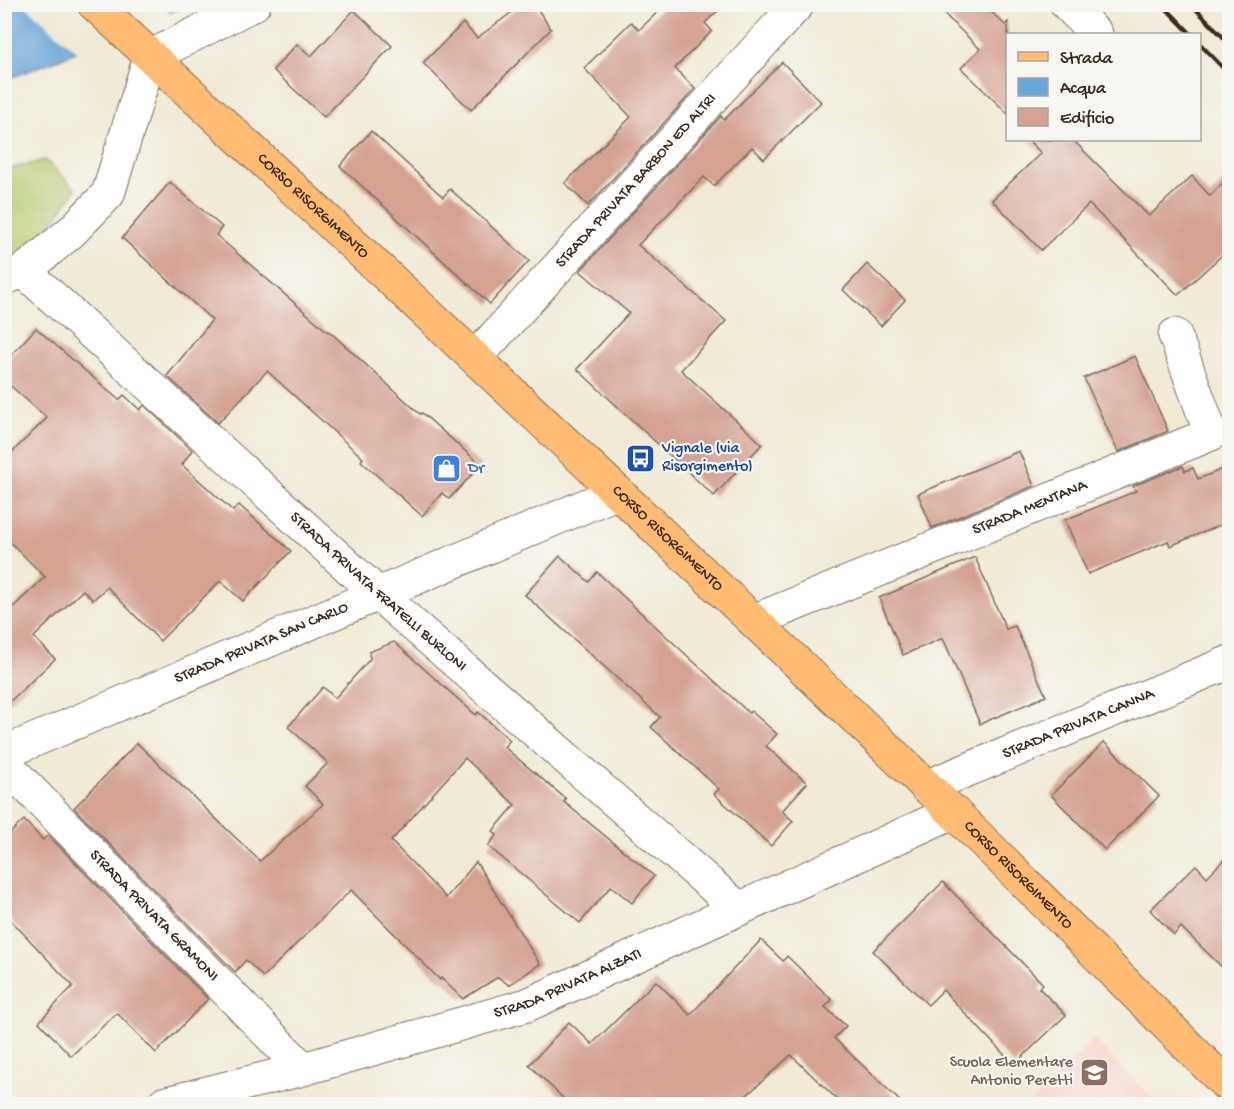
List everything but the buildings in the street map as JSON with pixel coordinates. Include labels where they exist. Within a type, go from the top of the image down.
[{"type":"main road","name":"CORSO RISORGIMENTO","points":[[94,4],[476,357],[754,621],[953,812],[1230,1088]]},
{"type":"street","points":[[14,275],[71,232],[108,194],[143,50],[254,4]]},
{"type":"street","name":"STRADA PRIVATA BARBON ED ALTRI","points":[[476,357],[798,4]]},
{"type":"street","points":[[1067,4],[1095,33]]},
{"type":"street","name":"STRADA PRIVATA FRATELLI BURLONI","points":[[14,275],[739,909]]},
{"type":"street","name":"STRADA MENTANA","points":[[754,621],[1211,434],[1175,335]]},
{"type":"street","name":"STRADA PRIVATA SAN CARLO","points":[[4,753],[618,492]]},
{"type":"street","name":"STRADA PRIVATA CANNA","points":[[926,787],[1230,662]]},
{"type":"street","name":"STRADA PRIVATA GRAMONI","points":[[4,763],[303,1069]]},
{"type":"street","name":"STRADA PRIVATA ALZATI","points":[[163,1104],[303,1069],[527,1005],[953,812]]},
{"type":"shaded area","name":"Scuola Elementare Antonio Peretti","points":[[1093,1040],[1159,1104],[1030,1104]]},
{"type":"green space","points":[[45,160],[76,189],[37,239],[17,254],[5,259],[5,170]]},
{"type":"water","points":[[5,5],[188,5],[5,80]]},
{"type":"pier","points":[[25,5],[162,5],[173,15],[79,54]]},
{"type":"railway","points":[[1162,4],[1190,33]]},
{"type":"railway","points":[[1191,4],[1230,44]]},
{"type":"railway","points":[[1201,45],[1230,75]]},
{"type":"place","name":"Vignale (via Risorgimento)","points":[[641,458]]},
{"type":"place","name":"Dr","points":[[447,469]]},
{"type":"place","name":"Scuola Elementare Antonio Peretti","points":[[1094,1072]]}]
